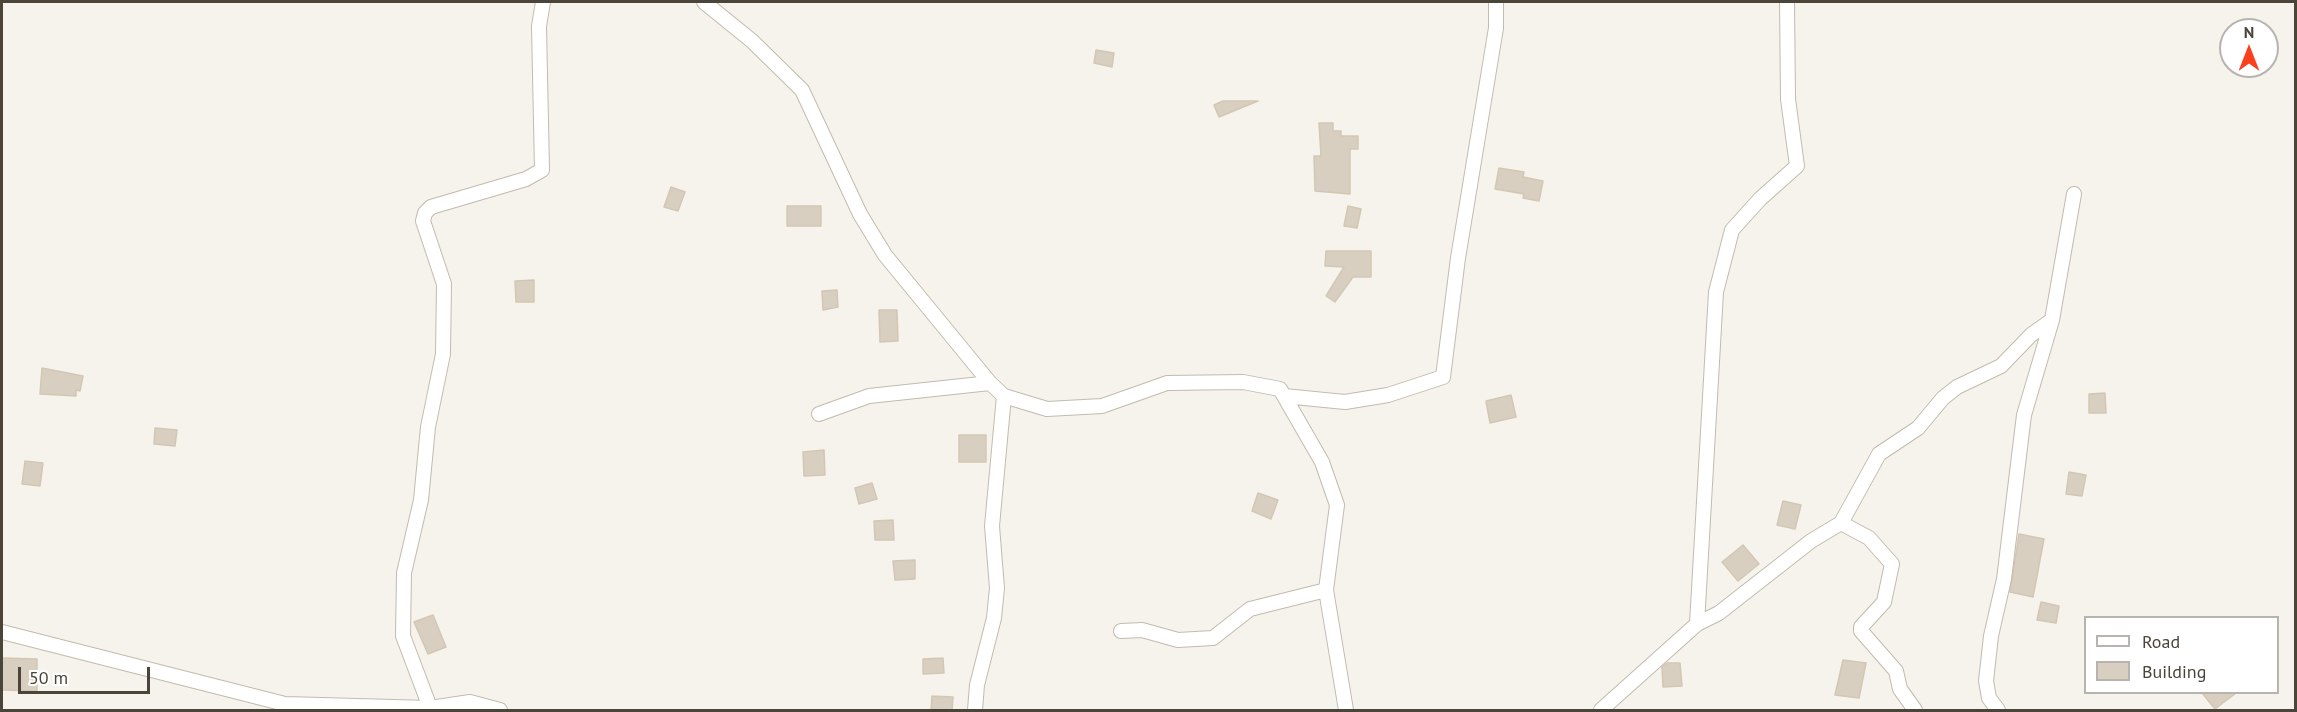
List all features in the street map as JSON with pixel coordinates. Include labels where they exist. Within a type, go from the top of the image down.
[{"type":"street","points":[[430,709],[403,636],[404,573],[422,500],[428,427],[443,354],[444,284],[423,221],[425,213],[431,207],[526,179],[543,170],[539,26],[543,2]]},
{"type":"street","points":[[704,2],[752,41],[802,90],[860,214],[885,255],[990,383],[1004,396],[1047,409],[1102,406],[1167,383],[1232,382],[1280,389],[1322,462],[1337,505],[1326,591],[1346,711]]},
{"type":"street","points":[[1284,396],[1345,402],[1388,394],[1443,377],[1458,258],[1496,28],[1496,2]]},
{"type":"street","points":[[1697,624],[1716,292],[1732,230],[1760,199],[1797,166],[1788,99],[1787,2]]},
{"type":"street","points":[[1998,711],[1989,698],[1986,681],[1991,636],[2004,579],[2024,416],[2052,320],[2074,194]]},
{"type":"street","points":[[1601,711],[1697,624],[1719,613],[1811,541],[1841,523],[1879,454],[1918,428],[1942,398],[1957,387],[2001,366],[2031,336],[2052,320]]},
{"type":"street","points":[[819,414],[869,396],[990,383]]},
{"type":"street","points":[[975,711],[977,685],[994,618],[997,588],[992,526],[1004,396]]},
{"type":"street","points":[[1841,523],[1869,538],[1892,564],[1884,602],[1861,627],[1861,632],[1896,671],[1900,689],[1915,711]]},
{"type":"street","points":[[1121,631],[1142,630],[1178,640],[1213,638],[1250,609],[1326,591]]},
{"type":"street","points":[[2,632],[285,704],[430,709],[470,702],[500,711]]},
{"type":"building","points":[[1096,50],[1114,53],[1112,67],[1094,63]]},
{"type":"building","points":[[1223,101],[1258,101],[1219,117],[1214,105]]},
{"type":"building","points":[[1319,123],[1333,123],[1333,131],[1341,131],[1341,136],[1358,136],[1358,149],[1350,149],[1350,194],[1315,191],[1314,156],[1321,156]]},
{"type":"building","points":[[1499,168],[1524,172],[1523,177],[1543,181],[1539,201],[1523,198],[1524,194],[1495,189]]},
{"type":"building","points":[[671,187],[685,192],[678,211],[664,207]]},
{"type":"building","points":[[787,206],[821,206],[821,226],[787,226]]},
{"type":"building","points":[[1348,206],[1361,209],[1357,228],[1344,226]]},
{"type":"building","points":[[1326,251],[1371,251],[1371,277],[1353,277],[1335,302],[1326,296],[1344,267],[1325,266]]},
{"type":"building","points":[[534,280],[534,302],[516,302],[515,281]]},
{"type":"building","points":[[837,290],[838,307],[823,310],[822,291]]},
{"type":"building","points":[[879,310],[897,310],[898,341],[880,342]]},
{"type":"building","points":[[42,368],[83,376],[80,391],[76,390],[76,396],[40,394]]},
{"type":"building","points":[[2105,393],[2106,413],[2089,413],[2089,394]]},
{"type":"building","points":[[1511,395],[1516,417],[1490,423],[1486,401]]},
{"type":"building","points":[[155,428],[177,430],[175,446],[154,444]]},
{"type":"building","points":[[959,435],[986,435],[986,462],[959,462]]},
{"type":"building","points":[[824,450],[825,475],[804,476],[803,452]]},
{"type":"building","points":[[25,461],[43,463],[40,486],[22,484]]},
{"type":"building","points":[[2069,472],[2086,475],[2082,496],[2066,494]]},
{"type":"building","points":[[872,483],[877,499],[859,504],[855,488]]},
{"type":"building","points":[[1258,493],[1278,500],[1271,519],[1252,511]]},
{"type":"building","points":[[1783,501],[1801,505],[1795,529],[1777,525]]},
{"type":"building","points":[[893,520],[894,540],[875,540],[874,521]]},
{"type":"building","points":[[2019,534],[2044,539],[2033,597],[2010,592]]},
{"type":"building","points":[[1743,545],[1759,564],[1738,581],[1722,562]]},
{"type":"building","points":[[915,560],[915,579],[895,580],[893,561]]},
{"type":"building","points":[[2041,602],[2059,606],[2056,623],[2037,620]]},
{"type":"building","points":[[433,615],[446,647],[428,654],[414,622]]},
{"type":"building","points":[[2,658],[37,659],[37,691],[2,690]]},
{"type":"building","points":[[943,658],[944,673],[923,674],[923,659]]},
{"type":"building","points":[[1843,660],[1866,663],[1859,698],[1835,695]]},
{"type":"building","points":[[1667,663],[1680,663],[1682,686],[1663,687],[1662,667]]},
{"type":"building","points":[[2203,694],[2235,694],[2215,709]]},
{"type":"building","points":[[932,696],[953,697],[952,711],[931,711]]}]
